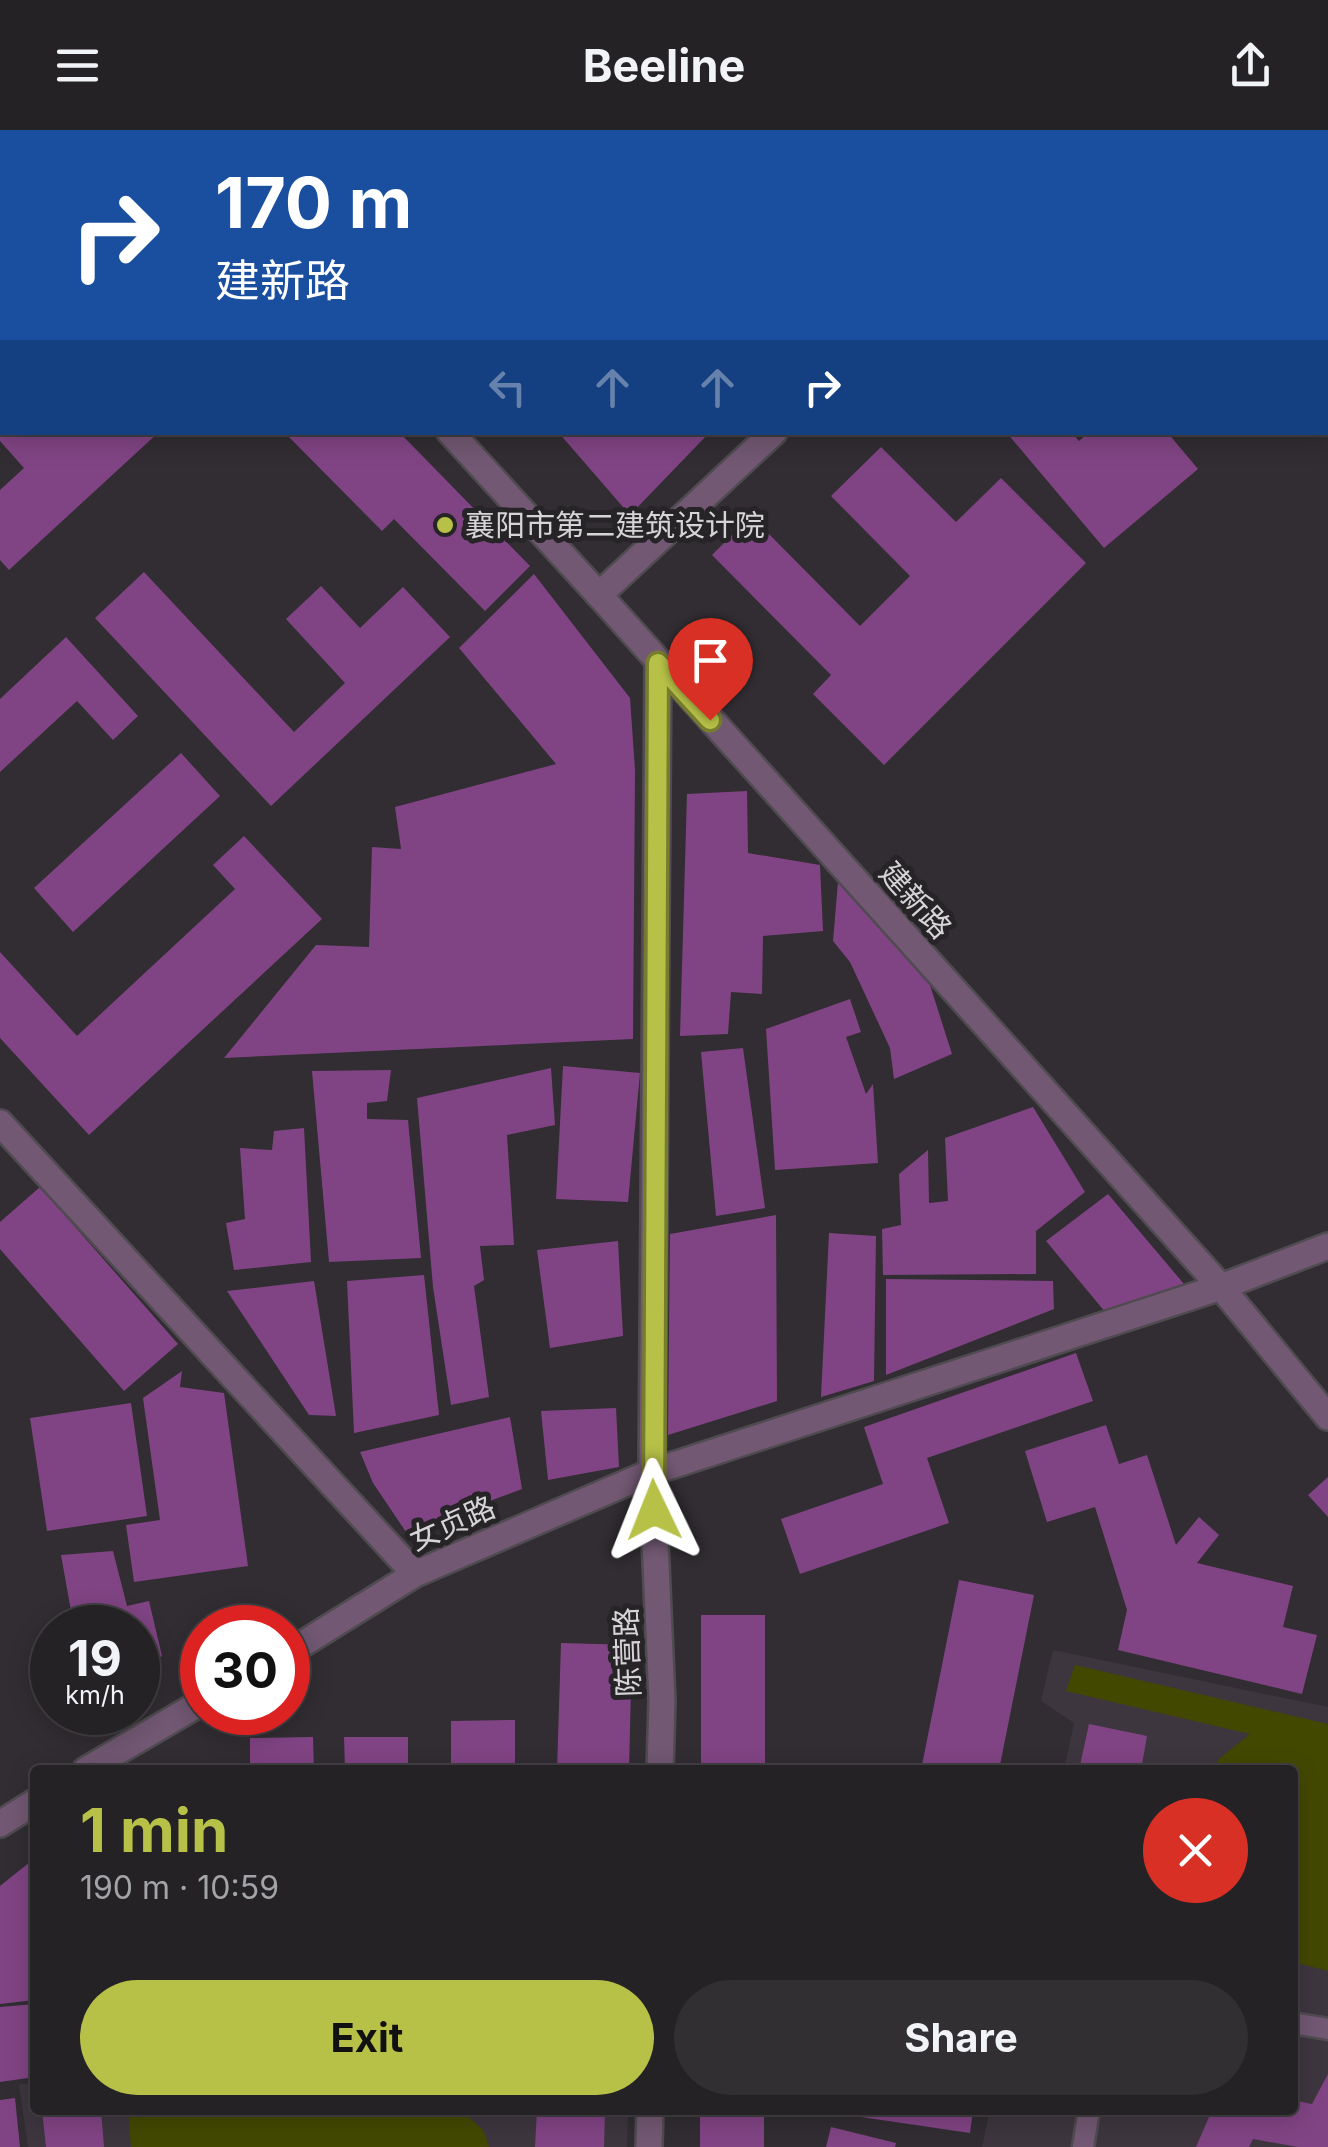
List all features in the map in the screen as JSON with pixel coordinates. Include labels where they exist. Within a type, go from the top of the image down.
[{"type":"street","name":"建新路","points":[[453,435],[1221,1288],[1328,1416]]},
{"type":"street","points":[[600,595],[771,435]]},
{"type":"street","name":"陈营路","points":[[658,663],[652,1472],[662,1702],[660,1765]]},
{"type":"street","points":[[0,1123],[415,1574]]},
{"type":"street","name":"女贞路","points":[[310,1639],[415,1574],[652,1472],[1221,1288],[1328,1246]]},
{"type":"street","points":[[95,1765],[180,1715]]},
{"type":"street","points":[[0,1824],[30,1805]]},
{"type":"street","points":[[649,2147],[650,2115]]},
{"type":"lane","points":[[1298,2023],[1328,2030]]},
{"type":"lane","points":[[1082,2147],[1089,2115]]},
{"type":"shaded area","points":[[1053,1650],[1328,1707],[1328,2147],[982,2147],[989,2115],[1298,2115],[1298,1765],[1065,1765],[1074,1723],[1041,1701]]},
{"type":"shaded area","points":[[1075,1665],[1328,1724],[1328,1971],[1298,1963],[1298,1765],[1215,1765],[1250,1734],[1066,1691]]},
{"type":"shaded area","points":[[30,2083],[30,2115],[628,2115],[627,2147],[28,2147],[19,2084]]},
{"type":"shaded area","points":[[128,2115],[466,2115],[483,2130],[489,2147],[131,2147]]},
{"type":"building","points":[[0,435],[156,435],[9,570],[0,560],[0,490],[24,468],[0,441]]},
{"type":"building","name":"襄阳市第二建筑设计院","points":[[287,435],[402,435],[530,566],[485,611],[394,519],[382,531]]},
{"type":"building","points":[[561,435],[707,435],[630,515]]},
{"type":"building","points":[[1009,435],[1074,435],[1079,441],[1086,435],[1170,435],[1198,469],[1104,548]]},
{"type":"building","points":[[881,447],[956,522],[1001,478],[1086,563],[884,765],[813,694],[831,675],[712,555],[751,516],[860,626],[910,576],[831,496]]},
{"type":"building","points":[[144,572],[294,732],[345,683],[286,619],[321,586],[360,628],[403,587],[450,637],[271,806],[95,618]]},
{"type":"building","points":[[534,574],[630,698],[635,770],[633,1039],[224,1058],[316,945],[369,947],[372,847],[401,849],[395,807],[556,764],[459,648]]},
{"type":"building","points":[[66,637],[138,716],[113,740],[77,701],[0,772],[0,699]]},
{"type":"building","points":[[181,753],[220,796],[73,932],[34,888]]},
{"type":"building","points":[[747,791],[748,853],[820,865],[823,931],[763,936],[762,994],[731,992],[728,1034],[680,1036],[687,794]]},
{"type":"building","points":[[244,836],[322,919],[89,1135],[0,1038],[0,952],[77,1036],[235,889],[213,865]]},
{"type":"building","points":[[838,882],[930,985],[952,1054],[894,1079],[890,1048],[850,962],[833,941]]},
{"type":"building","points":[[850,999],[861,1032],[846,1037],[866,1094],[873,1084],[878,1163],[775,1170],[766,1029]]},
{"type":"building","points":[[743,1048],[765,1208],[716,1216],[701,1052]]},
{"type":"building","points":[[563,1066],[640,1073],[628,1202],[556,1199]]},
{"type":"building","points":[[551,1068],[555,1125],[507,1135],[514,1245],[480,1246],[484,1280],[474,1286],[489,1397],[451,1405],[433,1287],[417,1098]]},
{"type":"building","points":[[391,1070],[387,1101],[367,1103],[367,1119],[408,1120],[421,1258],[329,1262],[312,1071]]},
{"type":"building","points":[[1033,1107],[1085,1192],[1036,1231],[1036,1274],[883,1275],[882,1229],[901,1225],[899,1174],[928,1150],[929,1203],[948,1201],[945,1138]]},
{"type":"building","points":[[304,1128],[311,1262],[234,1270],[226,1223],[245,1219],[240,1148],[272,1150],[274,1131]]},
{"type":"building","points":[[40,1187],[178,1344],[124,1391],[0,1249],[0,1222]]},
{"type":"building","points":[[1108,1194],[1184,1284],[1106,1313],[1046,1241]]},
{"type":"building","points":[[776,1215],[777,1401],[668,1435],[670,1234]]},
{"type":"building","points":[[829,1233],[876,1236],[874,1381],[821,1397]]},
{"type":"building","points":[[618,1241],[623,1336],[550,1348],[537,1250]]},
{"type":"building","points":[[424,1275],[439,1415],[354,1433],[347,1281]]},
{"type":"building","points":[[886,1279],[1053,1281],[1054,1309],[886,1375]]},
{"type":"building","points":[[314,1281],[336,1416],[309,1415],[227,1291]]},
{"type":"building","points":[[1076,1353],[1093,1401],[927,1458],[949,1523],[800,1574],[781,1519],[883,1484],[864,1427]]},
{"type":"building","points":[[182,1371],[180,1387],[224,1393],[248,1566],[134,1582],[126,1525],[160,1520],[143,1398]]},
{"type":"building","points":[[131,1403],[147,1516],[47,1531],[30,1418]]},
{"type":"building","points":[[616,1408],[619,1467],[548,1480],[541,1411]]},
{"type":"building","points":[[510,1417],[522,1489],[406,1532],[373,1483],[360,1452]]},
{"type":"building","points":[[1106,1425],[1119,1464],[1147,1455],[1176,1545],[1199,1517],[1219,1535],[1197,1563],[1293,1586],[1283,1627],[1317,1635],[1302,1694],[1118,1650],[1127,1610],[1095,1507],[1047,1522],[1025,1451]]},
{"type":"building","points":[[1328,1477],[1328,1517],[1308,1495]]},
{"type":"building","points":[[113,1551],[127,1605],[70,1605],[61,1555]]},
{"type":"building","points":[[959,1580],[1034,1595],[1000,1765],[922,1765]]},
{"type":"building","points":[[701,1615],[765,1615],[765,1765],[701,1765]]},
{"type":"building","points":[[561,1643],[632,1645],[629,1765],[557,1765]]},
{"type":"building","points":[[515,1720],[515,1765],[451,1765],[451,1721]]},
{"type":"building","points":[[1089,1724],[1147,1736],[1142,1765],[1080,1765]]},
{"type":"building","points":[[313,1737],[314,1765],[250,1765],[250,1738]]},
{"type":"building","points":[[344,1737],[408,1737],[408,1765],[345,1765]]},
{"type":"building","points":[[30,1862],[30,2001],[0,2004],[0,1886]]},
{"type":"building","points":[[30,2004],[30,2078],[0,2082],[0,2007]]},
{"type":"building","points":[[1328,2074],[1328,2147],[1298,2147],[1253,2139],[1249,2147],[1196,2147],[1210,2115],[1298,2115],[1298,2101],[1312,2104]]},
{"type":"building","points":[[15,2098],[20,2147],[0,2147],[0,2100]]},
{"type":"building","points":[[43,2115],[101,2115],[104,2147],[46,2147]]},
{"type":"building","points":[[537,2115],[605,2115],[604,2147],[535,2147]]},
{"type":"building","points":[[700,2115],[764,2115],[764,2147],[700,2147]]},
{"type":"building","points":[[847,2115],[972,2115],[970,2133]]},
{"type":"building","points":[[831,2127],[896,2143],[895,2147],[826,2147]]},
{"type":"place","name":"襄阳市第二建筑设计院","points":[[445,525]]},
{"type":"route","points":[[654,1510],[658,663],[710,720]]}]
